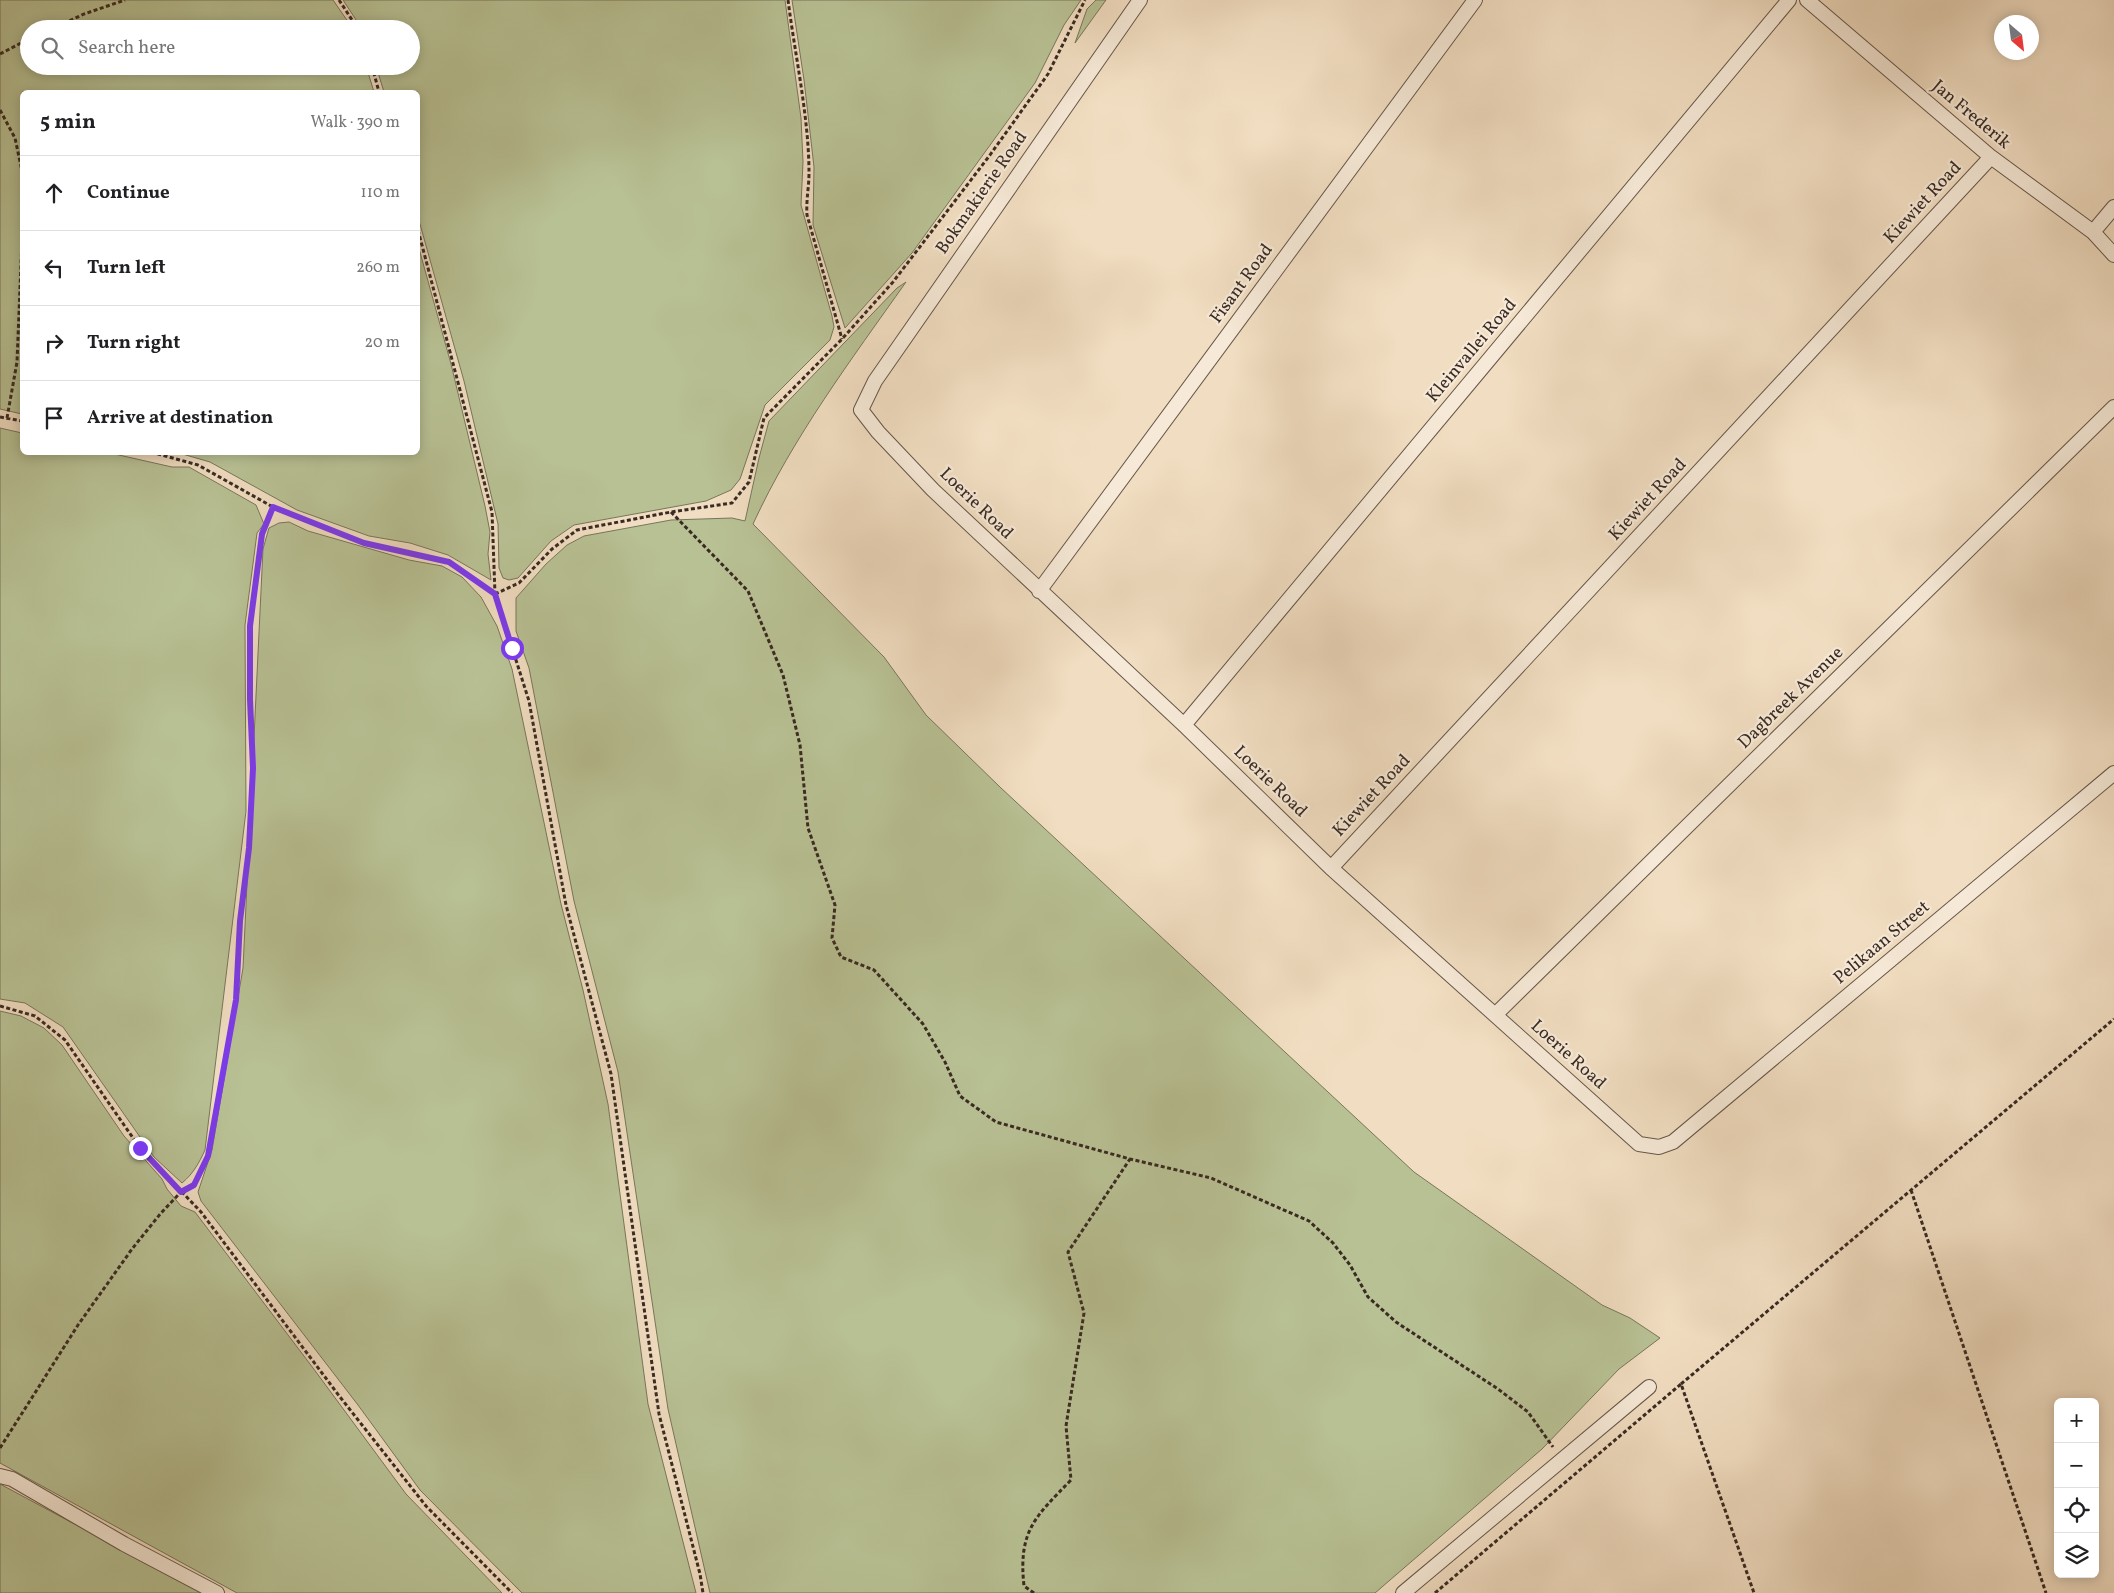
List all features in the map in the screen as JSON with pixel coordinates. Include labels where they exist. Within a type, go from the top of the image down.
[{"type":"street","name":"Bokmakierie Road","points":[[861,410],[875,381],[1140,0]]},
{"type":"street","name":"Fisant Road","points":[[1039,590],[1475,0]]},
{"type":"street","name":"Kleinvallei Road","points":[[1184,725],[1789,0]]},
{"type":"street","name":"Jan Frederik","points":[[1807,0],[1991,157],[2093,232],[2114,255]]},
{"type":"street","name":"Kiewiet Road","points":[[1331,868],[1991,157]]},
{"type":"street","points":[[2093,232],[2114,207]]},
{"type":"street","name":"Dagbreek Avenue","points":[[1495,1015],[2114,407]]},
{"type":"street","name":"Loerie Road","points":[[861,410],[878,432],[933,490],[1184,725],[1331,868],[1639,1144],[1658,1147],[1673,1142]]},
{"type":"street","name":"Pelikaan Street","points":[[1673,1142],[2114,773]]},
{"type":"street","points":[[1403,1593],[1649,1387]]},
{"type":"street","points":[[0,1476],[12,1479],[124,1544],[217,1593]]},
{"type":"path","points":[[71,20],[125,0]]},
{"type":"path","points":[[339,0],[352,20]]},
{"type":"path","points":[[788,0],[806,136],[809,174],[806,197],[808,215],[842,339]]},
{"type":"path","points":[[495,594],[519,583],[552,549],[578,530],[671,512],[732,503],[749,482],[764,418],[842,339],[893,282],[1048,74],[1085,0]]},
{"type":"path","points":[[0,54],[20,44]]},
{"type":"path","points":[[375,75],[379,90]]},
{"type":"path","points":[[0,110],[15,138],[20,162]]},
{"type":"path","points":[[420,238],[492,512],[495,594],[529,701],[566,905],[611,1074],[659,1414],[700,1574],[703,1593]]},
{"type":"path","points":[[7,418],[17,362],[20,289]]},
{"type":"path","points":[[0,417],[20,421]]},
{"type":"path","points":[[162,455],[198,465],[273,507],[364,543],[449,562],[495,594]]},
{"type":"path","points":[[0,1448],[78,1325],[121,1264],[161,1212],[181,1192],[194,1185],[208,1156],[236,1000],[240,921],[249,848],[253,768],[250,699],[250,626],[262,534],[273,507]]},
{"type":"path","points":[[671,512],[748,591],[783,675],[800,745],[808,828],[835,905],[832,938],[841,957],[874,970],[923,1024],[945,1062],[960,1096],[996,1122],[1130,1160],[1210,1178],[1309,1221],[1333,1243],[1350,1265],[1368,1297],[1396,1322],[1498,1389],[1528,1412],[1545,1433],[1561,1460]]},
{"type":"path","points":[[0,1006],[34,1016],[64,1040],[140,1148],[201,1212],[340,1397],[426,1506],[512,1593]]},
{"type":"path","points":[[1435,1593],[2114,1019]]},
{"type":"path","points":[[1034,1593],[1024,1586],[1022,1565],[1028,1529],[1044,1507],[1071,1480],[1066,1426],[1084,1313],[1068,1252],[1130,1160]]},
{"type":"path","points":[[1910,1190],[2046,1593]]},
{"type":"path","points":[[1681,1384],[1754,1593]]},
{"type":"green space","points":[[0,0],[333,0],[347,20],[20,20],[20,75],[369,75],[373,90],[20,90],[20,414],[0,409]]},
{"type":"green space","points":[[343,0],[785,0],[801,118],[803,162],[801,205],[834,327],[830,340],[765,405],[740,479],[731,490],[706,501],[574,525],[551,541],[518,578],[509,580],[503,578],[499,568],[498,524],[464,381],[420,224],[420,90],[383,90],[379,75],[420,75],[420,20],[356,20]]},
{"type":"green space","points":[[792,0],[1081,0],[1064,25],[1035,83],[912,253],[845,328],[813,225],[814,167]]},
{"type":"green space","points":[[1096,0],[1106,0],[1075,43],[1087,9]]},
{"type":"green space","points":[[420,252],[451,364],[485,506],[490,532],[488,554],[491,580],[448,555],[410,543],[369,536],[297,510],[210,462],[186,455],[420,455]]},
{"type":"green space","points":[[906,282],[804,430],[786,460],[753,524],[884,657],[926,715],[1001,788],[1414,1172],[1602,1305],[1630,1318],[1660,1338],[1619,1369],[1542,1449],[1375,1593],[710,1593],[668,1409],[618,1072],[574,901],[529,668],[516,631],[516,598],[546,564],[567,545],[584,536],[671,520],[732,518],[745,521],[769,421],[897,288]]},
{"type":"green space","points":[[0,428],[20,433],[20,455],[119,455],[172,467],[189,467],[256,505],[264,524],[257,533],[245,625],[246,811],[205,1150],[189,1176],[182,1183],[154,1157],[63,1027],[25,1003],[0,999]]},
{"type":"green space","points":[[289,522],[308,531],[409,560],[442,566],[462,577],[481,597],[497,626],[512,669],[561,904],[583,990],[608,1104],[648,1404],[696,1593],[522,1593],[420,1490],[358,1405],[201,1201],[198,1192],[212,1150],[243,968],[263,549],[269,528],[279,523]]},
{"type":"green space","points":[[0,1011],[21,1016],[44,1028],[62,1045],[124,1136],[162,1179],[167,1189],[181,1206],[195,1212],[406,1494],[502,1593],[237,1593],[0,1463]]},
{"type":"green space","points":[[0,1484],[203,1593],[0,1593]]},
{"type":"route","points":[[140,1148],[181,1192],[194,1185],[208,1156],[236,1000],[240,921],[249,848],[253,768],[250,699],[250,626],[259,549],[262,534],[273,507],[364,543],[449,562],[495,594],[512,648]]}]
